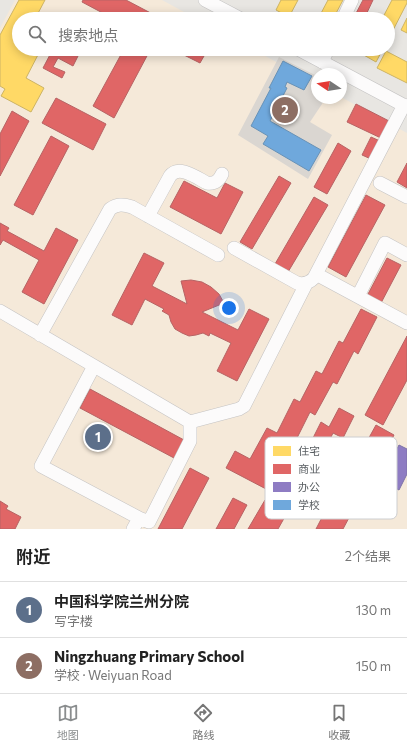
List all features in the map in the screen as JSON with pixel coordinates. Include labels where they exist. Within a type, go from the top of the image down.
[{"type":"street","points":[[205,0],[228,12]]},
{"type":"street","points":[[346,12],[352,0]]},
{"type":"street","points":[[0,311],[190,422],[244,406],[306,284],[314,278],[406,106],[311,56]]},
{"type":"street","points":[[322,62],[325,56]]},
{"type":"street","points":[[148,216],[170,176],[174,172],[180,171],[207,184],[218,181],[222,174]]},
{"type":"street","points":[[380,183],[407,197]]},
{"type":"street","points":[[40,335],[110,209],[121,204],[148,216],[218,255]]},
{"type":"street","points":[[358,296],[385,243],[407,256]]},
{"type":"street","points":[[234,248],[297,283],[306,284]]},
{"type":"street","points":[[316,274],[407,323]]},
{"type":"street","points":[[94,366],[41,466],[136,523],[149,522],[190,441],[190,422]]},
{"type":"shaded area","points":[[15,0],[162,0],[184,12],[12,12],[12,56],[265,56],[311,81],[311,104],[347,104],[347,100],[407,133],[407,529],[0,529],[0,28]]},
{"type":"shaded area","points":[[279,57],[311,73],[311,104],[322,104],[310,122],[332,135],[308,179],[238,135]]},
{"type":"building: 住宅","points":[[19,0],[45,0],[39,12],[12,12]]},
{"type":"building: 住宅","points":[[281,0],[298,0],[292,12],[280,12],[276,10]]},
{"type":"building: 住宅","points":[[328,0],[343,0],[337,12],[322,12]]},
{"type":"building: 住宅","points":[[392,0],[407,0],[407,3],[395,26],[395,12],[386,12]]},
{"type":"building: 住宅","points":[[12,13],[12,56],[37,56],[26,78],[44,88],[31,112],[1,96],[5,89],[0,86],[0,35]]},
{"type":"building: 住宅","points":[[407,18],[407,33],[401,30]]},
{"type":"building: 住宅","points":[[366,56],[379,56],[376,62]]},
{"type":"building: 住宅","points":[[383,56],[395,56],[407,62],[407,83],[377,68]]},
{"type":"building: 商业","points":[[83,0],[126,0],[149,12],[101,12],[82,2]]},
{"type":"building: 商业","points":[[363,0],[373,0],[367,12],[357,12]]},
{"type":"building: 商业","points":[[49,56],[78,56],[73,66],[58,58],[53,67],[65,72],[62,78],[43,68]]},
{"type":"building: 商业","points":[[120,56],[147,56],[114,118],[93,106]]},
{"type":"building: 商业","points":[[186,56],[204,56],[200,63]]},
{"type":"building: 商业","points":[[56,98],[106,124],[93,150],[42,123]]},
{"type":"building: 商业","points":[[356,104],[391,122],[383,139],[347,122]]},
{"type":"building: 商业","points":[[12,111],[29,121],[0,176],[0,134]]},
{"type":"building: 商业","points":[[51,136],[69,146],[33,215],[14,205]]},
{"type":"building: 商业","points":[[371,137],[380,141],[371,159],[362,155]]},
{"type":"building: 商业","points":[[338,143],[351,151],[327,194],[314,187]]},
{"type":"building: 商业","points":[[407,163],[407,188],[397,182]]},
{"type":"building: 商业","points":[[279,176],[291,183],[252,249],[240,242]]},
{"type":"building: 商业","points":[[184,181],[217,198],[225,183],[243,192],[221,234],[170,207]]},
{"type":"building: 商业","points":[[366,195],[385,205],[346,277],[328,267]]},
{"type":"building: 商业","points":[[314,197],[328,205],[288,272],[275,264]]},
{"type":"building: 商业","points":[[0,223],[9,228],[7,231],[44,251],[56,228],[78,240],[44,304],[22,292],[39,260],[3,240],[0,245]]},
{"type":"building: 商业","points":[[144,253],[164,263],[152,286],[187,304],[181,281],[191,280],[202,282],[219,294],[224,303],[202,312],[238,330],[249,309],[269,319],[237,381],[217,371],[231,343],[210,333],[209,336],[203,333],[189,336],[182,333],[175,329],[169,315],[162,311],[164,309],[145,299],[132,325],[112,315]]},
{"type":"building: 商业","points":[[387,258],[401,265],[381,303],[367,296]]},
{"type":"building: 商业","points":[[361,309],[377,317],[358,354],[354,351],[337,384],[333,382],[315,415],[310,412],[298,437],[265,437],[265,488],[226,468],[235,451],[250,459],[267,428],[277,433],[294,399],[300,402],[316,371],[322,374],[339,341],[343,343]]},
{"type":"building: 商业","points":[[407,336],[407,380],[383,425],[365,415]]},
{"type":"building: 商业","points":[[90,389],[184,440],[174,458],[80,408]]},
{"type":"building: 商业","points":[[339,408],[354,416],[344,437],[333,433],[331,437],[314,437],[321,422],[329,427]]},
{"type":"building: 商业","points":[[376,425],[394,435],[393,437],[369,437]]},
{"type":"building: 商业","points":[[190,468],[209,478],[182,529],[158,529]]},
{"type":"building: 商业","points":[[233,498],[247,505],[234,529],[216,529]]},
{"type":"building: 商业","points":[[265,500],[265,519],[284,519],[278,529],[248,529]]},
{"type":"building: 商业","points":[[0,501],[8,506],[6,509],[21,517],[15,529],[0,529]]},
{"type":"building: 商业","points":[[321,519],[348,519],[343,529],[316,529]]},
{"type":"building: 办公","points":[[399,445],[407,449],[407,474],[399,490],[397,489],[397,449]]},
{"type":"building: 学校","points":[[283,61],[311,75],[304,90],[287,82],[285,87],[287,88],[270,121],[321,150],[309,171],[263,144],[268,136],[251,126],[271,88],[269,88]]},
{"type":"place","name":"Ningzhuang Primary School","points":[[285,110]]},
{"type":"place","name":"中国科学院兰州分院","points":[[98,437]]}]
